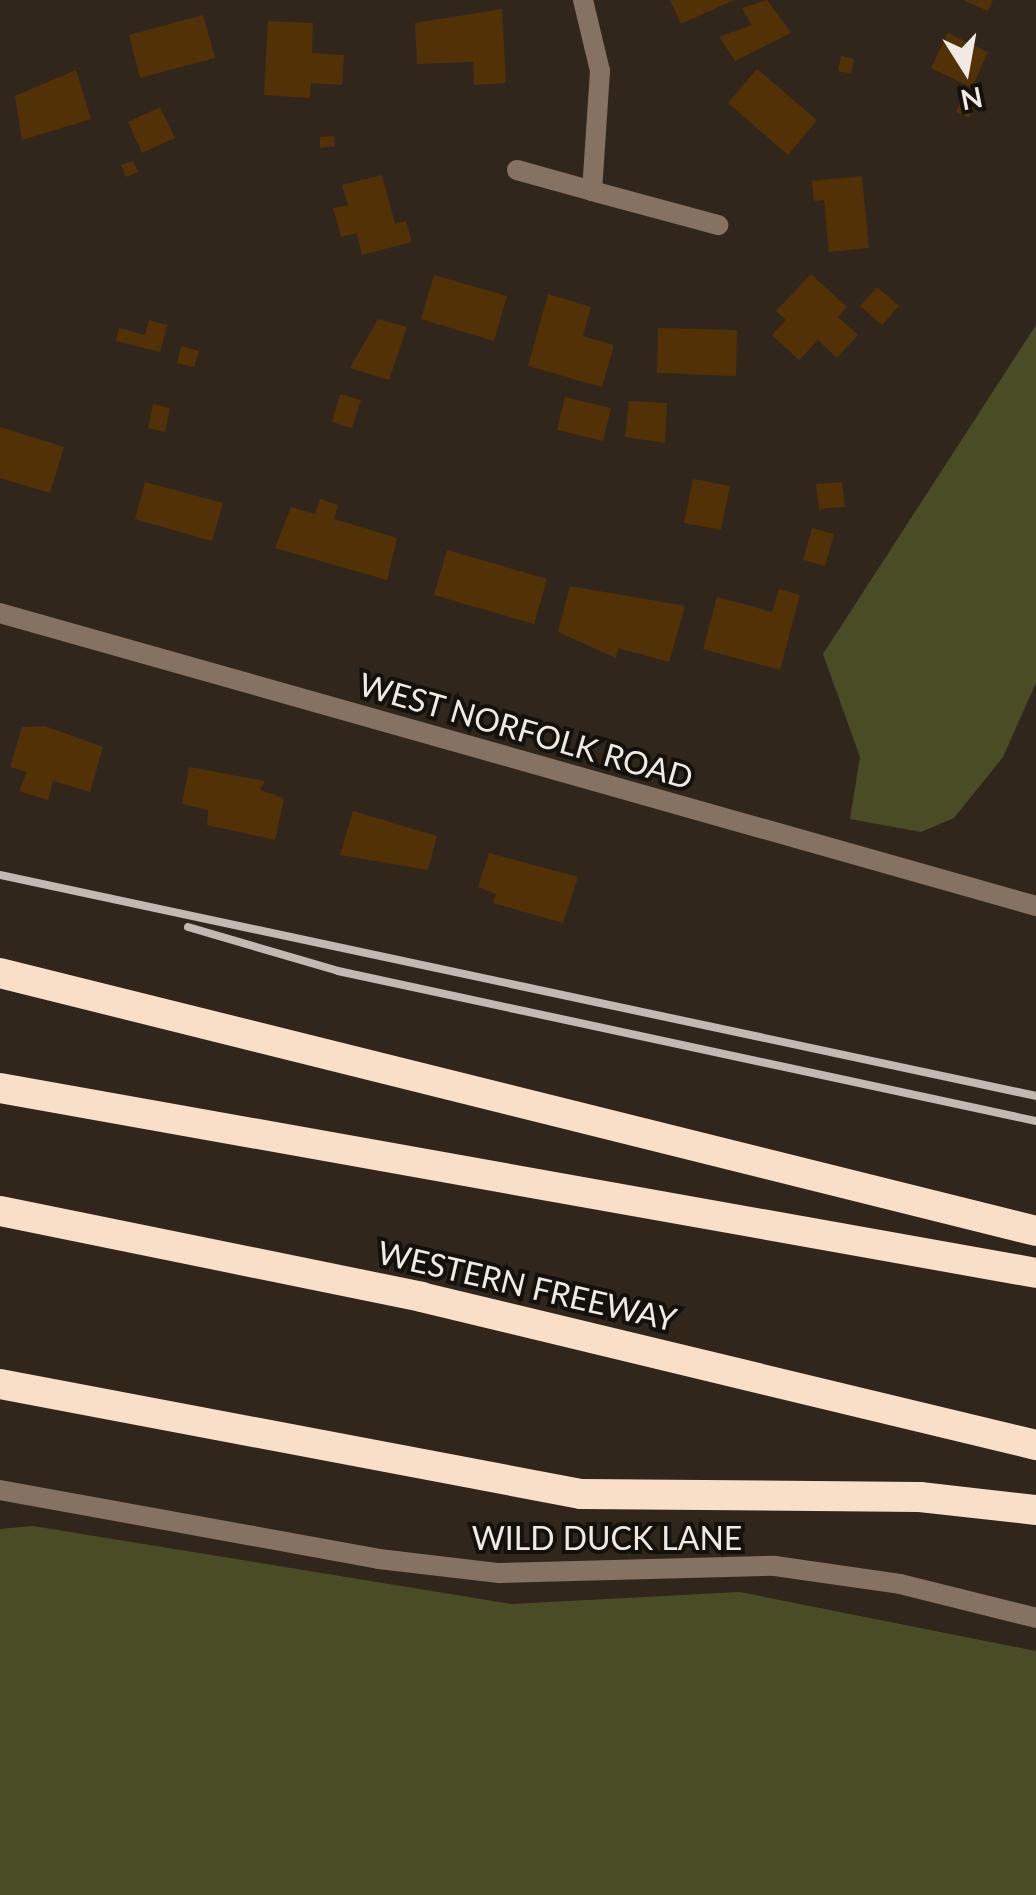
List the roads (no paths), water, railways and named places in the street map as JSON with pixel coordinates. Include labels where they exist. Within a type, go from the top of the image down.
[{"type":"highway","points":[[0,973],[1036,1231]]},
{"type":"highway","points":[[0,1088],[1036,1272]]},
{"type":"highway","name":"WESTERN FREEWAY","points":[[0,1211],[421,1297],[1036,1445]]},
{"type":"highway","points":[[0,1384],[581,1494],[920,1497],[1036,1510]]},
{"type":"street","points":[[583,0],[600,71],[592,190]]},
{"type":"street","points":[[517,170],[718,225]]},
{"type":"street","name":"WEST NORFOLK ROAD","points":[[0,613],[1036,906]]},
{"type":"street","name":"WILD DUCK LANE","points":[[0,1490],[413,1563],[499,1574],[774,1566],[900,1584],[1036,1618]]},
{"type":"railway","points":[[0,875],[1036,1096]]},
{"type":"railway","points":[[188,927],[338,971],[1036,1121]]}]
